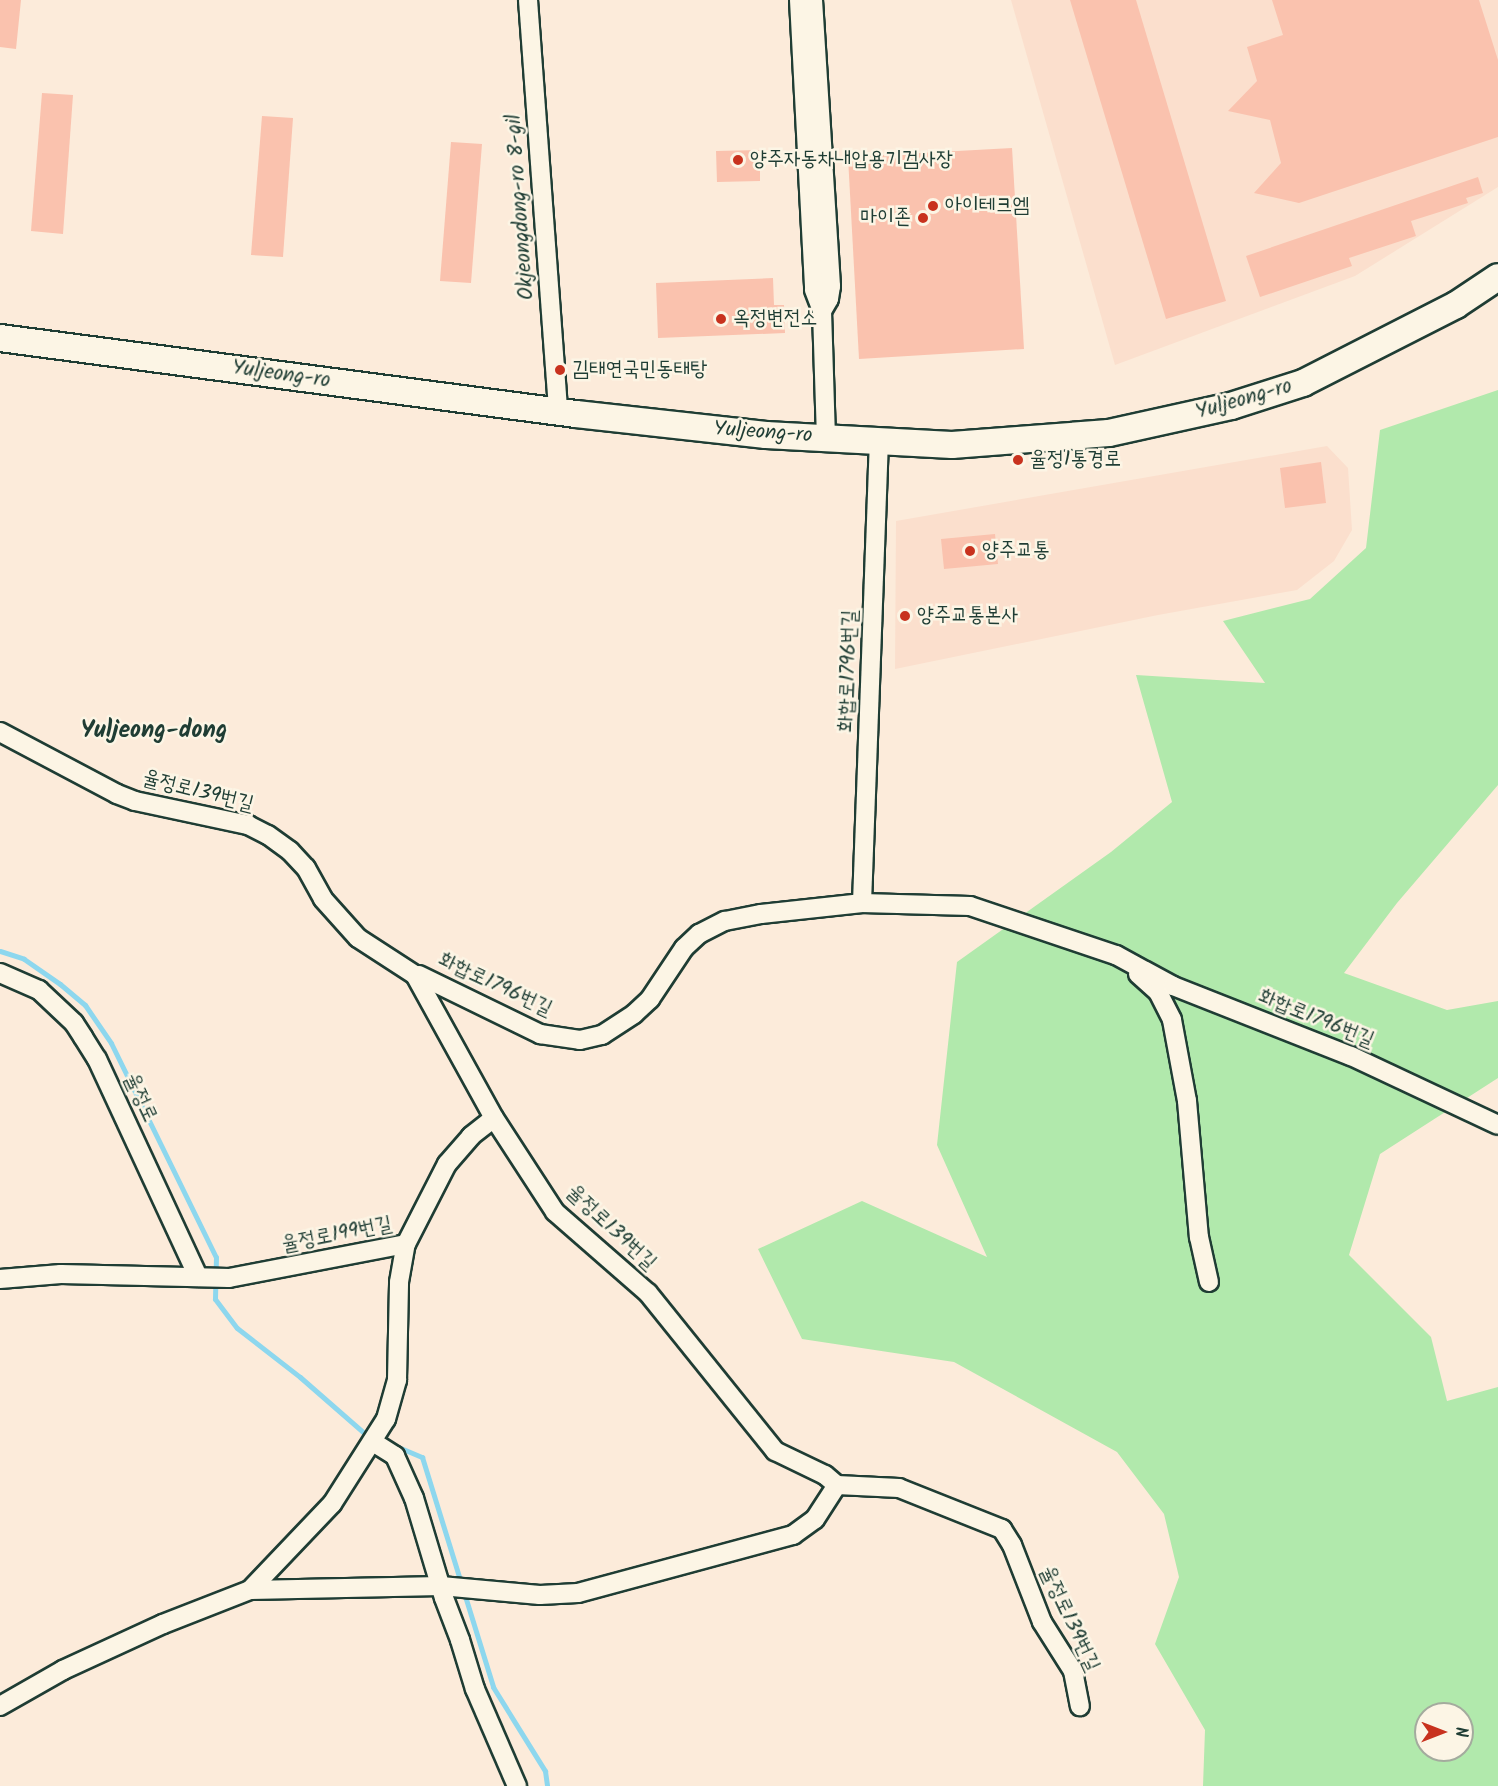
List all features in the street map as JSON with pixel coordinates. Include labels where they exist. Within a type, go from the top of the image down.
[{"type":"main road","name":"Yuljeong-ro","points":[[0,338],[558,411],[766,435],[952,445],[1109,433],[1231,406],[1303,383],[1456,304],[1498,277]]},
{"type":"street","name":"Okjeongdong-ro 8-gil","points":[[528,0],[558,411]]},
{"type":"street","points":[[799,0],[814,290],[822,311],[826,437]]},
{"type":"street","points":[[813,0],[831,286],[829,299],[822,311]]},
{"type":"street","name":"화합로1796번길","points":[[862,903],[879,441]]},
{"type":"street","name":"율정로139번길","points":[[0,732],[117,794],[135,801],[248,825],[268,835],[290,851],[306,868],[323,899],[358,938],[415,975],[494,1118],[555,1212],[648,1293],[775,1451],[825,1475],[837,1485],[899,1488],[1002,1529],[1011,1545],[1042,1622],[1073,1671],[1080,1706]]},
{"type":"street","name":"화합로1796번길","points":[[419,975],[540,1034],[580,1040],[602,1035],[634,1014],[650,999],[684,948],[708,930],[736,918],[862,903],[970,906],[1116,955],[1173,986],[1351,1056],[1498,1125]]},
{"type":"street","name":"화합로1796번길","points":[[1116,955],[1158,993],[1172,1020],[1187,1101],[1199,1237],[1209,1282]]},
{"type":"street","name":"율정로","points":[[0,973],[39,990],[74,1023],[97,1059],[200,1276]]},
{"type":"street","name":"율정로199번길","points":[[200,1276],[229,1278],[406,1244],[447,1164],[471,1136],[494,1118]]},
{"type":"street","points":[[250,1590],[332,1504],[386,1419],[397,1380],[399,1282],[406,1244]]},
{"type":"street","points":[[0,1279],[61,1274],[200,1276]]},
{"type":"street","points":[[373,1442],[394,1456],[414,1498],[475,1689],[517,1786]]},
{"type":"street","points":[[0,1706],[63,1670],[164,1624],[250,1590],[443,1587],[540,1595],[578,1593],[793,1535],[815,1519],[837,1485]]},
{"type":"shaded area","points":[[1011,0],[1498,0],[1498,187],[1355,276],[1115,365]]},
{"type":"shaded area","name":"양주교통","points":[[1327,446],[1348,468],[1352,530],[1334,561],[1297,590],[1158,615],[895,669],[896,521]]},
{"type":"green space","points":[[1498,390],[1498,785],[1397,903],[1344,973],[1447,1010],[1498,1001],[1498,1078],[1380,1154],[1349,1255],[1431,1337],[1447,1401],[1498,1387],[1498,1786],[1203,1786],[1205,1730],[1155,1644],[1179,1577],[1164,1514],[1117,1452],[954,1362],[802,1339],[758,1249],[862,1201],[987,1257],[937,1145],[957,962],[1111,852],[1172,802],[1136,675],[1265,683],[1223,621],[1310,599],[1366,548],[1380,430]]},
{"type":"building","points":[[0,0],[21,0],[16,49],[0,47]]},
{"type":"building","points":[[1070,0],[1136,0],[1226,301],[1166,319]]},
{"type":"building","points":[[1272,0],[1479,0],[1498,60],[1498,137],[1299,203],[1254,193],[1281,163],[1270,120],[1228,111],[1257,81],[1247,47],[1283,35]]},
{"type":"building","points":[[42,93],[73,95],[63,234],[31,231]]},
{"type":"building","points":[[262,116],[293,118],[283,257],[251,255]]},
{"type":"building","points":[[451,142],[482,144],[471,283],[440,281]]},
{"type":"building","name":"아이테크엠","points":[[1012,148],[1024,349],[859,359],[848,157]]},
{"type":"building","name":"양주자동차내압용기검사장","points":[[760,150],[760,181],[717,182],[716,151]]},
{"type":"building","points":[[1478,177],[1483,193],[1466,198],[1468,203],[1411,221],[1416,236],[1349,258],[1352,266],[1260,297],[1246,256]]},
{"type":"building","name":"옥정변전소","points":[[773,278],[774,305],[784,305],[785,333],[658,338],[656,283]]},
{"type":"building","points":[[1321,462],[1326,503],[1285,508],[1280,468]]},
{"type":"building","name":"양주교통","points":[[995,534],[998,564],[944,569],[941,539]]},
{"type":"waterway","points":[[0,951],[24,959],[60,984],[85,1005],[111,1043],[216,1257],[215,1299],[237,1328],[300,1377],[364,1433],[371,1436]]},
{"type":"waterway","points":[[391,1444],[422,1457],[493,1687],[545,1771],[547,1786]]},
{"type":"place","name":"양주자동차내압용기검사장","points":[[738,160]]},
{"type":"place","name":"아이테크엠","points":[[933,206]]},
{"type":"place","name":"마이존","points":[[923,218]]},
{"type":"place","name":"옥정변전소","points":[[721,319]]},
{"type":"place","name":"김태연국민동태탕","points":[[560,370]]},
{"type":"place","name":"율정1통경로","points":[[1018,460]]},
{"type":"place","name":"양주교통","points":[[970,551]]},
{"type":"place","name":"양주교통본사","points":[[905,616]]},
{"type":"district","name":"Yuljeong-dong","points":[[154,731]]}]
